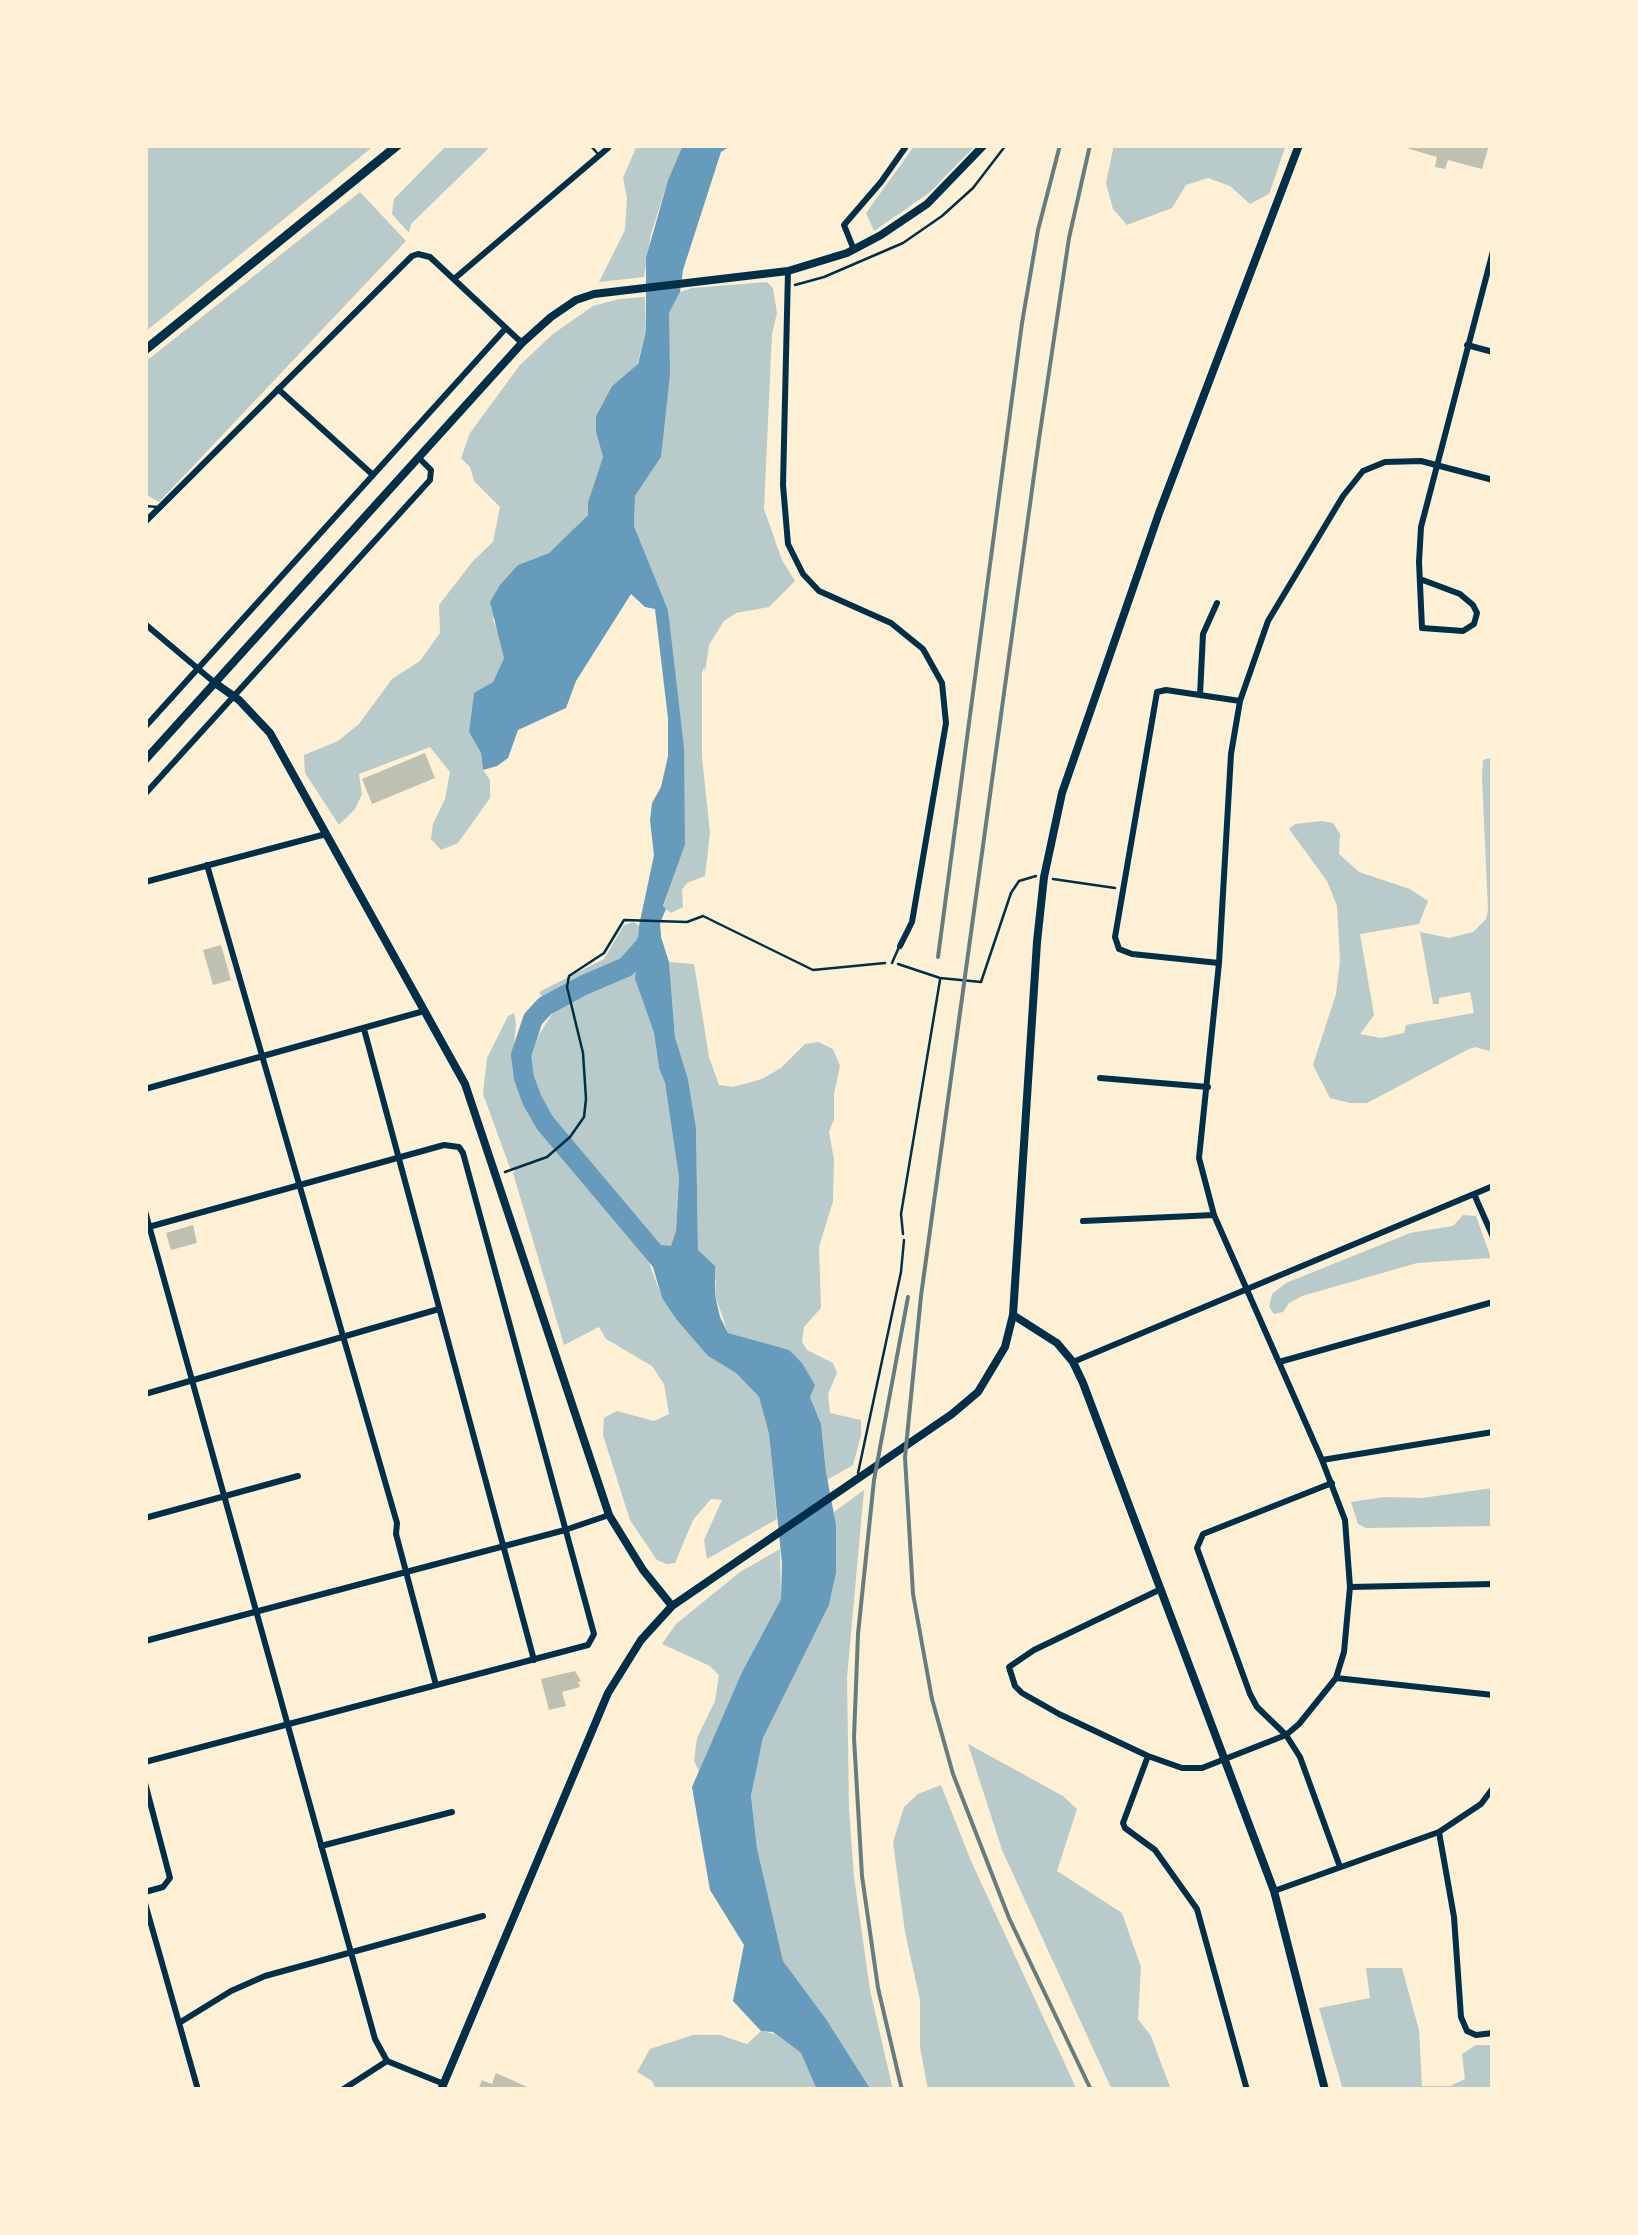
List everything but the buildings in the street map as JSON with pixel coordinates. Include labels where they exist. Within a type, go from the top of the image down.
[{"type":"main road","points":[[145,350],[398,145]]},
{"type":"street","points":[[854,250],[844,225],[882,182],[907,145]]},
{"type":"street","points":[[145,760],[522,343],[576,300],[615,291],[788,272],[854,250],[927,204],[984,145]]},
{"type":"street","points":[[145,1211],[375,2039],[388,2062],[442,2087],[608,1693],[631,1653],[672,1606],[952,1414],[978,1392],[1004,1347],[1013,1315],[1022,1130],[1044,877],[1062,792],[1159,513],[1299,145]]},
{"type":"street","points":[[454,279],[608,148]]},
{"type":"street","points":[[1420,579],[1460,594],[1473,604],[1477,613],[1474,624],[1464,631],[1422,628],[1420,579],[1420,527],[1493,251]]},
{"type":"street","points":[[145,522],[403,263],[418,254],[430,257],[522,343]]},
{"type":"street","points":[[788,272],[783,485],[788,544],[803,574],[820,592],[892,622],[923,648],[942,683],[946,723],[912,922],[900,946]]},
{"type":"street","points":[[145,727],[506,328]]},
{"type":"street","points":[[1468,346],[1493,352]]},
{"type":"street","points":[[278,389],[373,475]]},
{"type":"street","points":[[145,794],[430,480],[431,470],[418,458]]},
{"type":"street","points":[[1161,1589],[1034,1650],[1009,1667],[1022,1694],[1148,1756],[1182,1768],[1202,1768],[1286,1735],[1336,1678],[1344,1652],[1350,1587],[1345,1520],[1332,1482],[1214,1215],[1199,1158],[1219,963],[1231,754],[1240,700],[1268,621],[1343,496],[1363,471],[1386,462],[1436,463],[1493,480]]},
{"type":"street","points":[[1200,695],[1204,634],[1217,603]]},
{"type":"street","points":[[145,624],[196,670],[234,696],[270,733],[470,1095],[609,1515],[672,1606]]},
{"type":"street","points":[[1219,963],[1132,954],[1119,949],[1114,938],[1157,692],[1240,700]]},
{"type":"street","points":[[145,882],[326,834]]},
{"type":"street","points":[[208,866],[396,1524],[436,1685]]},
{"type":"street","points":[[145,1089],[424,1011]]},
{"type":"street","points":[[364,1029],[534,1660]]},
{"type":"street","points":[[1100,1078],[1208,1087]]},
{"type":"street","points":[[145,1762],[588,1645],[594,1634],[463,1154],[456,1145],[444,1145],[147,1227]]},
{"type":"street","points":[[1073,1362],[1493,1186]]},
{"type":"street","points":[[1474,1194],[1493,1237]]},
{"type":"street","points":[[1083,1221],[1214,1215]]},
{"type":"street","points":[[1279,1362],[1493,1302]]},
{"type":"street","points":[[145,1394],[440,1310]]},
{"type":"street","points":[[1013,1315],[1057,1343],[1073,1362],[1274,1892],[1326,2090]]},
{"type":"street","points":[[1322,1460],[1493,1432]]},
{"type":"street","points":[[145,1518],[298,1476]]},
{"type":"street","points":[[1332,1482],[1203,1534],[1198,1542],[1200,1561],[1250,1694],[1300,1756],[1340,1867]]},
{"type":"street","points":[[145,1640],[566,1530],[609,1515]]},
{"type":"street","points":[[1350,1587],[1493,1584]]},
{"type":"street","points":[[1336,1678],[1493,1695]]},
{"type":"street","points":[[1148,1756],[1123,1823],[1155,1850],[1197,1909],[1247,2090]]},
{"type":"street","points":[[145,1783],[170,1878],[163,1887],[145,1892]]},
{"type":"street","points":[[1274,1892],[1439,1832],[1481,1804],[1493,1788]]},
{"type":"street","points":[[1481,1804],[1493,1806]]},
{"type":"street","points":[[322,1846],[452,1812]]},
{"type":"street","points":[[1439,1832],[1454,1916],[1461,2017],[1467,2031],[1476,2035],[1493,2033]]},
{"type":"street","points":[[145,1903],[198,2090]]},
{"type":"street","points":[[179,2023],[218,1998],[265,1976],[483,1916]]},
{"type":"street","points":[[342,2090],[388,2062]]},
{"type":"lane","points":[[593,146],[598,155]]},
{"type":"lane","points":[[145,506],[160,507]]},
{"type":"lane","points":[[892,962],[900,946]]},
{"type":"lane","points":[[857,1480],[901,1272],[904,1240]]},
{"type":"path","points":[[498,1174],[540,1162],[570,1137],[584,1117],[583,1052],[567,987],[569,976],[604,953],[620,925],[630,918],[693,921],[704,916],[813,970],[892,962],[940,978],[981,982],[1018,881],[1028,876],[1044,877],[1121,888]]},
{"type":"path","points":[[904,1240],[901,1214],[940,978]]},
{"type":"shaded area","points":[[145,145],[375,145],[145,332]]},
{"type":"shaded area","points":[[447,145],[492,145],[411,224],[409,233],[392,214],[394,199]]},
{"type":"shaded area","points":[[637,145],[683,145],[651,234],[644,277],[599,282],[625,230],[627,198],[623,178]]},
{"type":"shaded area","points":[[915,145],[976,145],[929,193],[874,231],[866,213]]},
{"type":"shaded area","points":[[1114,145],[1286,145],[1269,194],[1250,204],[1230,186],[1208,178],[1186,185],[1172,208],[1127,225],[1113,209],[1106,183]]},
{"type":"shaded area","points":[[360,192],[406,241],[159,502],[145,494],[145,362]]},
{"type":"shaded area","points":[[767,282],[773,288],[777,313],[772,334],[764,509],[782,560],[795,581],[769,607],[736,613],[724,621],[709,645],[702,673],[702,757],[710,833],[705,876],[687,883],[682,890],[683,907],[671,913],[663,907],[685,845],[668,610],[634,526],[635,496],[661,457],[669,313],[680,292]]},
{"type":"shaded area","points":[[645,297],[646,331],[637,365],[612,386],[596,416],[603,457],[588,502],[588,515],[549,553],[518,565],[493,620],[504,658],[493,682],[474,694],[469,732],[490,780],[490,798],[458,843],[441,850],[431,839],[450,772],[430,747],[359,774],[362,794],[355,809],[339,825],[305,773],[304,755],[338,741],[359,724],[392,679],[420,661],[440,633],[439,605],[493,542],[500,507],[474,481],[470,467],[461,458],[470,433],[520,365],[553,334],[593,306]]},
{"type":"shaded area","points":[[1493,757],[1493,1052],[1475,1047],[1467,1050],[1367,1103],[1330,1098],[1313,1065],[1336,994],[1340,961],[1337,906],[1327,881],[1289,829],[1295,824],[1333,823],[1340,834],[1339,854],[1359,872],[1410,889],[1428,901],[1419,924],[1360,934],[1374,1015],[1360,1034],[1381,1038],[1404,1033],[1406,1025],[1474,1013],[1470,992],[1439,998],[1439,1004],[1433,1004],[1420,932],[1449,938],[1473,932],[1486,919],[1482,777],[1483,760]]},
{"type":"shaded area","points":[[634,922],[639,926],[635,979],[654,1033],[679,1178],[676,1231],[671,1247],[647,1257],[662,1298],[708,1356],[736,1373],[759,1397],[769,1434],[777,1519],[707,1559],[704,1540],[722,1500],[711,1499],[693,1520],[675,1563],[667,1564],[657,1560],[630,1520],[603,1435],[604,1418],[617,1411],[654,1421],[669,1414],[664,1384],[652,1366],[606,1339],[599,1327],[564,1345],[513,1173],[516,1169],[510,1168],[483,1094],[487,1058],[508,1016],[514,1013],[516,1023],[513,1055],[525,1057],[552,1014],[539,992],[604,959],[624,925]]},
{"type":"shaded area","points":[[669,962],[694,964],[709,1057],[719,1085],[733,1087],[762,1079],[781,1068],[805,1044],[818,1042],[833,1049],[840,1066],[829,1132],[834,1159],[833,1201],[819,1247],[821,1308],[804,1327],[802,1342],[807,1350],[833,1363],[837,1373],[828,1394],[830,1413],[861,1420],[861,1435],[853,1465],[827,1480],[821,1424],[810,1397],[757,1342],[728,1333],[715,1295],[716,1280],[698,1250],[696,1128],[688,1079],[675,1037]]},
{"type":"shaded area","points":[[1463,1215],[1476,1216],[1491,1258],[1417,1263],[1302,1296],[1289,1303],[1283,1312],[1274,1314],[1269,1307],[1272,1294],[1286,1283],[1410,1233],[1453,1226]]},
{"type":"shaded area","points":[[1493,1488],[1493,1526],[1366,1528],[1358,1524],[1351,1502],[1384,1497],[1422,1498]]},
{"type":"shaded area","points":[[864,1490],[847,1678],[849,1809],[870,1990],[893,2090],[871,2090],[783,1961],[757,1848],[751,1796],[763,1738],[829,1605],[836,1573],[834,1512]]},
{"type":"shaded area","points":[[780,1549],[781,1599],[742,1672],[699,1771],[694,1761],[697,1738],[715,1701],[719,1675],[710,1666],[662,1644],[676,1624],[740,1572]]},
{"type":"shaded area","points":[[968,1744],[1063,1796],[1077,1809],[1057,1871],[1122,1913],[1141,1967],[1138,2019],[1151,2036],[1171,2090],[1112,2090],[1002,1850]]},
{"type":"shaded area","points":[[941,1785],[971,1861],[1077,2090],[928,2090],[920,2047],[920,2000],[905,1932],[893,1842],[904,1807],[918,1794]]},
{"type":"shaded area","points":[[1366,1968],[1402,1968],[1419,2030],[1422,2086],[1450,2086],[1465,2079],[1462,2054],[1476,2045],[1490,2045],[1493,2090],[1343,2090],[1319,2008],[1370,1998]]},
{"type":"shaded area","points":[[761,2031],[775,2034],[801,2053],[817,2090],[656,2090],[652,2081],[637,2072],[650,2049],[693,2035],[720,2035],[747,2044]]},
{"type":"water","points":[[683,145],[732,145],[721,152],[683,270],[680,292],[669,313],[670,374],[661,457],[635,496],[634,526],[668,610],[684,748],[685,845],[663,906],[666,909],[660,923],[661,937],[669,962],[675,1037],[688,1079],[696,1128],[698,1250],[715,1266],[720,1317],[728,1333],[789,1350],[815,1385],[810,1397],[821,1424],[836,1525],[836,1573],[829,1605],[763,1738],[751,1796],[757,1848],[783,1961],[871,2090],[817,2090],[801,2053],[773,2032],[761,2031],[733,2001],[744,1945],[710,1890],[692,1787],[742,1672],[781,1599],[782,1564],[769,1434],[759,1397],[736,1373],[708,1356],[677,1320],[662,1298],[646,1257],[662,1245],[671,1246],[676,1231],[679,1178],[654,1033],[635,979],[639,926],[654,855],[652,803],[661,787],[668,756],[668,718],[655,609],[645,607],[631,594],[576,681],[566,708],[518,730],[508,758],[497,766],[483,770],[481,753],[469,732],[474,693],[493,682],[504,658],[490,602],[518,565],[549,553],[588,515],[588,502],[603,457],[596,416],[612,386],[638,364],[646,331],[646,258],[668,180]]},
{"type":"waterway","points":[[651,934],[626,967],[545,1006],[533,1019],[521,1055],[524,1078],[545,1123],[668,1269]]},
{"type":"railway","points":[[938,957],[1022,323],[1038,230],[1060,145]]},
{"type":"railway","points":[[1090,145],[1069,238],[1039,439],[921,1296],[905,1457],[913,1594],[932,1699],[953,1774],[1009,1918],[1091,2090]]},
{"type":"railway","points":[[902,2090],[878,1988],[862,1876],[854,1738],[858,1634],[874,1480],[908,1297]]}]
